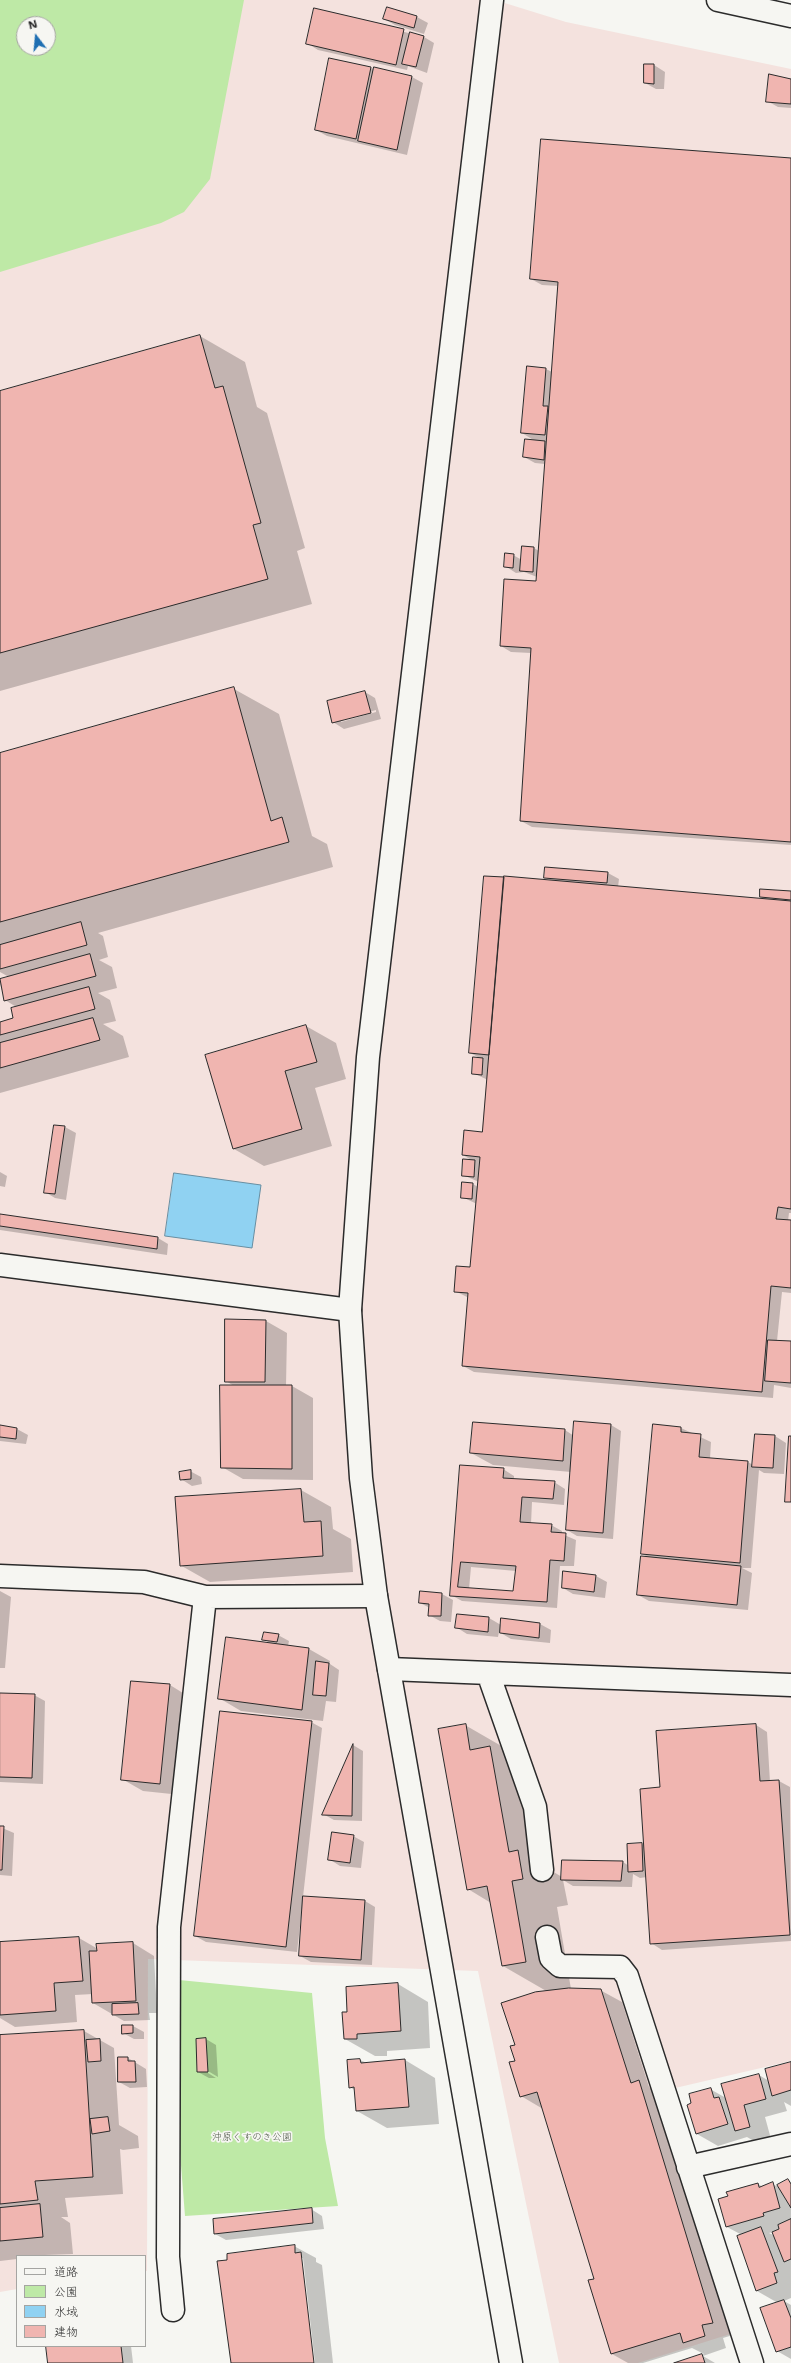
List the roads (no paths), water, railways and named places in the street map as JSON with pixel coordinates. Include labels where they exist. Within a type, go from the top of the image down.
[{"type":"street","points":[[492,0],[368,1057],[350,1310],[361,1478],[376,1596],[511,2363]]},
{"type":"street","points":[[718,0],[791,16]]},
{"type":"street","points":[[0,1265],[350,1310]]},
{"type":"street","points":[[0,1576],[144,1582],[205,1597],[376,1596]]},
{"type":"street","points":[[173,2310],[168,2257],[169,1927],[205,1597]]},
{"type":"street","points":[[389,1669],[791,1685]]},
{"type":"street","points":[[488,1673],[535,1807],[542,1870]]},
{"type":"street","points":[[547,1938],[551,1958],[560,1966],[620,1967],[626,1976],[752,2363]]},
{"type":"street","points":[[688,2168],[791,2144]]},
{"type":"water","points":[[174,1173],[261,1185],[252,1248],[165,1236]]},
{"type":"park label","name":"沖原くすのき公園","points":[[252,2137]]}]
